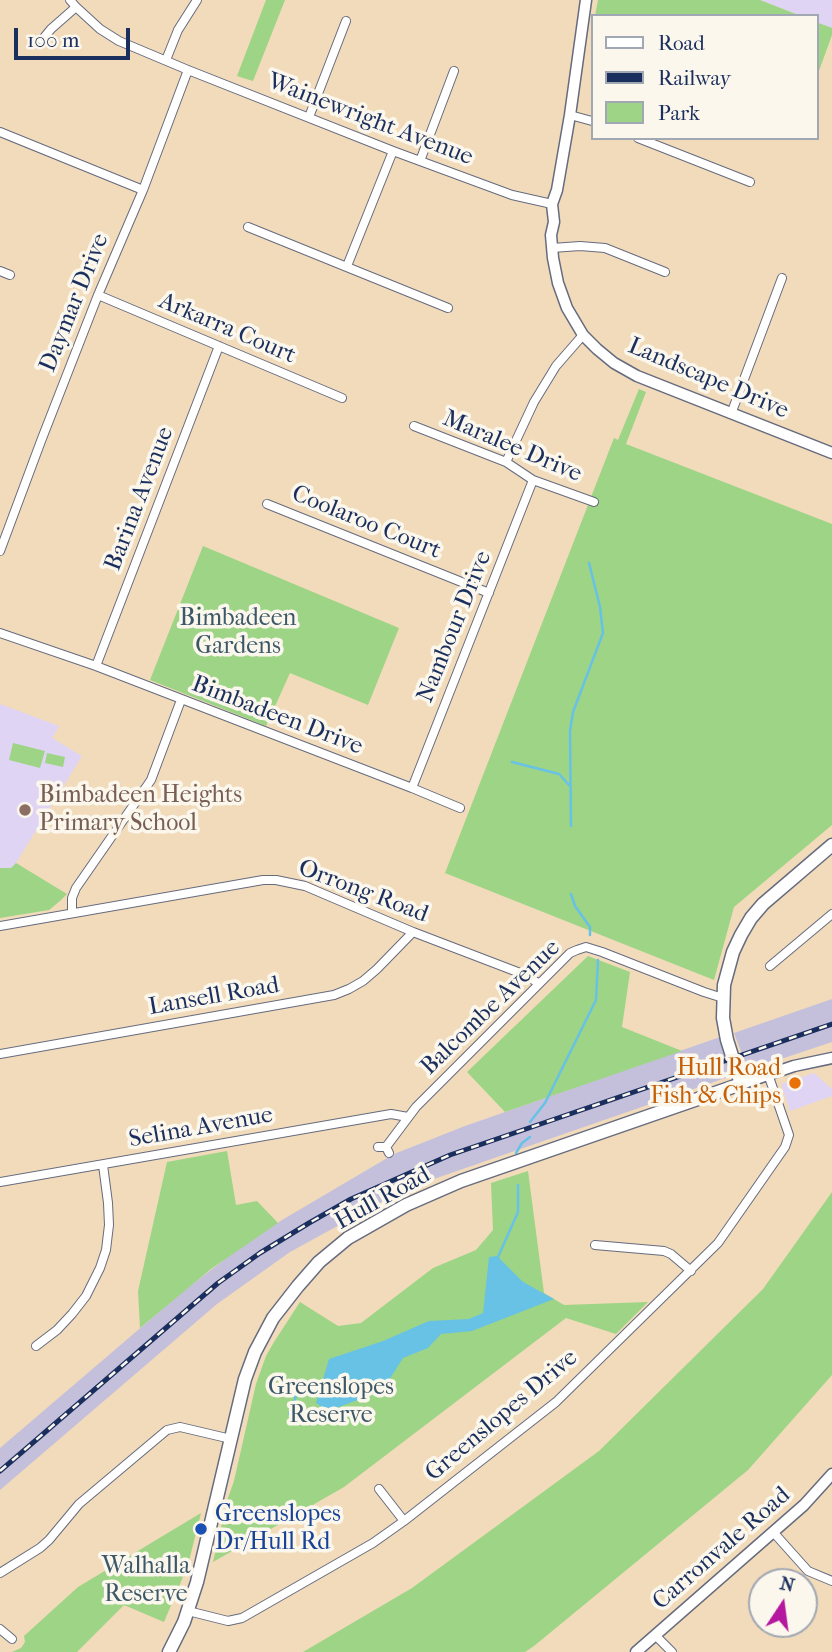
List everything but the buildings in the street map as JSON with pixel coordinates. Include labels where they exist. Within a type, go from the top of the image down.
[{"type":"main road","points":[[741,1084],[725,1030],[723,998],[730,961],[751,918],[778,890],[832,845]]},
{"type":"main road","name":"Hull Road","points":[[169,1652],[188,1611],[200,1569],[244,1379],[273,1318],[319,1262],[348,1238],[405,1205],[461,1181],[741,1084]]},
{"type":"street","points":[[166,60],[178,30],[197,0]]},
{"type":"street","name":"Landscape Drive","points":[[586,0],[570,115],[557,190],[552,204],[552,248],[558,283],[567,308],[583,335],[614,363],[636,376],[832,453]]},
{"type":"street","points":[[42,40],[73,4]]},
{"type":"street","name":"Wainewright Avenue","points":[[73,4],[100,29],[119,41],[188,70],[512,195],[552,204]]},
{"type":"street","points":[[309,117],[346,20]]},
{"type":"street","name":"Daymar Drive","points":[[0,551],[188,70]]},
{"type":"street","points":[[420,161],[454,71]]},
{"type":"street","points":[[570,115],[590,120]]},
{"type":"street","points":[[0,132],[143,190]]},
{"type":"street","points":[[643,140],[750,183]]},
{"type":"street","points":[[346,266],[393,151]]},
{"type":"street","points":[[248,227],[448,308]]},
{"type":"street","points":[[552,248],[605,248],[665,272]]},
{"type":"street","points":[[0,271],[10,275]]},
{"type":"street","points":[[731,414],[782,278]]},
{"type":"street","name":"Arkarra Court","points":[[98,295],[342,398]]},
{"type":"street","points":[[506,462],[534,402],[556,366],[583,335]]},
{"type":"street","name":"Barina Avenue","points":[[96,666],[219,346]]},
{"type":"street","name":"Maralee Drive","points":[[414,426],[506,462],[533,480],[594,502]]},
{"type":"street","name":"Nambour Drive","points":[[412,788],[533,480]]},
{"type":"street","name":"Coolaroo Court","points":[[267,504],[489,593]]},
{"type":"street","name":"Bimbadeen Drive","points":[[0,633],[96,666],[460,808]]},
{"type":"street","points":[[72,913],[72,898],[76,888],[151,780],[181,700]]},
{"type":"street","name":"Orrong Road","points":[[0,926],[263,880],[276,880],[306,886],[413,932],[528,976],[539,984]]},
{"type":"street","points":[[770,966],[832,914]]},
{"type":"street","name":"Lansell Road","points":[[0,1054],[334,995],[363,981],[413,932]]},
{"type":"street","name":"Balcombe Avenue","points":[[384,1149],[416,1107],[570,953],[586,947],[723,998]]},
{"type":"street","name":"Hull Road","points":[[741,1084],[813,1061],[832,1058]]},
{"type":"street","name":"Greenslopes Drive","points":[[188,1611],[228,1620],[242,1618],[373,1543],[556,1402],[718,1243],[788,1142],[789,1135],[768,1074]]},
{"type":"street","name":"Selina Avenue","points":[[0,1182],[391,1114],[408,1117]]},
{"type":"street","points":[[36,1346],[72,1314],[86,1296],[100,1268],[106,1250],[109,1225],[103,1165]]},
{"type":"street","points":[[595,1245],[664,1251],[691,1271]]},
{"type":"street","points":[[0,1573],[40,1548],[79,1504],[167,1430],[180,1427],[231,1439]]},
{"type":"street","name":"Carronvale Road","points":[[636,1652],[804,1505],[832,1474]]},
{"type":"street","points":[[379,1489],[404,1521]]},
{"type":"street","points":[[774,1532],[807,1571],[832,1581]]},
{"type":"street","points":[[0,1629],[12,1639]]},
{"type":"street","points":[[655,1635],[672,1652]]},
{"type":"shaded area","points":[[760,0],[832,0],[832,28],[818,23],[818,14],[796,14]]},
{"type":"shaded area","name":"Bimbadeen Heights Primary School","points":[[0,704],[59,726],[52,738],[82,756],[11,868],[0,868]]},
{"type":"shaded area","points":[[832,999],[832,1042],[748,1070],[734,1033]]},
{"type":"shaded area","points":[[720,1037],[734,1075],[405,1189],[290,1252],[217,1304],[0,1490],[0,1448],[186,1289],[282,1220],[394,1154],[465,1126]]},
{"type":"shaded area","points":[[814,1073],[832,1089],[832,1096],[790,1111],[781,1084]]},
{"type":"green space","points":[[266,0],[285,0],[253,81],[237,76]]},
{"type":"green space","points":[[598,0],[760,0],[796,14],[595,14]]},
{"type":"green space","points":[[818,23],[832,28],[818,74]]},
{"type":"green space","points":[[639,389],[646,392],[626,444],[832,524],[832,825],[734,907],[714,980],[445,873],[614,438],[618,440]]},
{"type":"green space","name":"Bimbadeen Gardens","points":[[203,546],[399,628],[368,705],[290,673],[266,726],[150,680]]},
{"type":"green space","points":[[13,743],[45,751],[40,768],[9,760]]},
{"type":"green space","points":[[47,753],[65,757],[63,767],[45,763]]},
{"type":"green space","points":[[16,863],[67,894],[49,910],[0,918],[0,868],[11,868]]},
{"type":"green space","points":[[588,956],[630,972],[622,1027],[682,1051],[505,1112],[467,1072]]},
{"type":"green space","points":[[227,1151],[236,1205],[257,1201],[278,1223],[211,1269],[140,1328],[138,1291],[167,1162]]},
{"type":"green space","name":"Greenslopes Reserve","points":[[528,1171],[544,1293],[564,1305],[648,1302],[616,1334],[566,1318],[344,1487],[213,1562],[256,1384],[266,1356],[300,1302],[338,1326],[361,1323],[433,1268],[476,1250],[493,1230],[491,1183]]},
{"type":"green space","points":[[832,1192],[832,1375],[748,1470],[525,1652],[303,1652],[412,1588],[599,1451],[763,1289]]},
{"type":"green space","name":"Walhalla Reserve","points":[[201,1513],[188,1565],[164,1622],[124,1605],[77,1652],[12,1652],[21,1648],[25,1642],[24,1636],[78,1587]]},
{"type":"water","points":[[497,1256],[523,1282],[554,1299],[472,1331],[441,1334],[428,1348],[403,1358],[382,1391],[328,1411],[316,1403],[329,1359],[383,1341],[429,1321],[469,1319],[483,1313],[489,1257]]},
{"type":"waterway","points":[[571,826],[570,731],[573,712],[603,633],[600,607],[589,563]]},
{"type":"waterway","points":[[512,762],[559,774],[569,785]]},
{"type":"waterway","points":[[571,894],[575,906],[590,927],[590,935]]},
{"type":"waterway","points":[[530,1122],[545,1103],[596,1000],[598,960]]},
{"type":"waterway","points":[[516,1153],[530,1137]]},
{"type":"waterway","points":[[498,1257],[518,1212],[518,1185]]},
{"type":"waterway","points":[[289,1414],[301,1384],[321,1385]]},
{"type":"railway","points":[[0,1471],[218,1283],[260,1253],[351,1199],[450,1155],[832,1024]]},
{"type":"place","name":"Bimbadeen Heights Primary School","points":[[25,810]]},
{"type":"place","name":"Hull Road Fish & Chips","points":[[795,1083]]},
{"type":"place","name":"Greenslopes Dr/Hull Rd","points":[[201,1529]]}]
